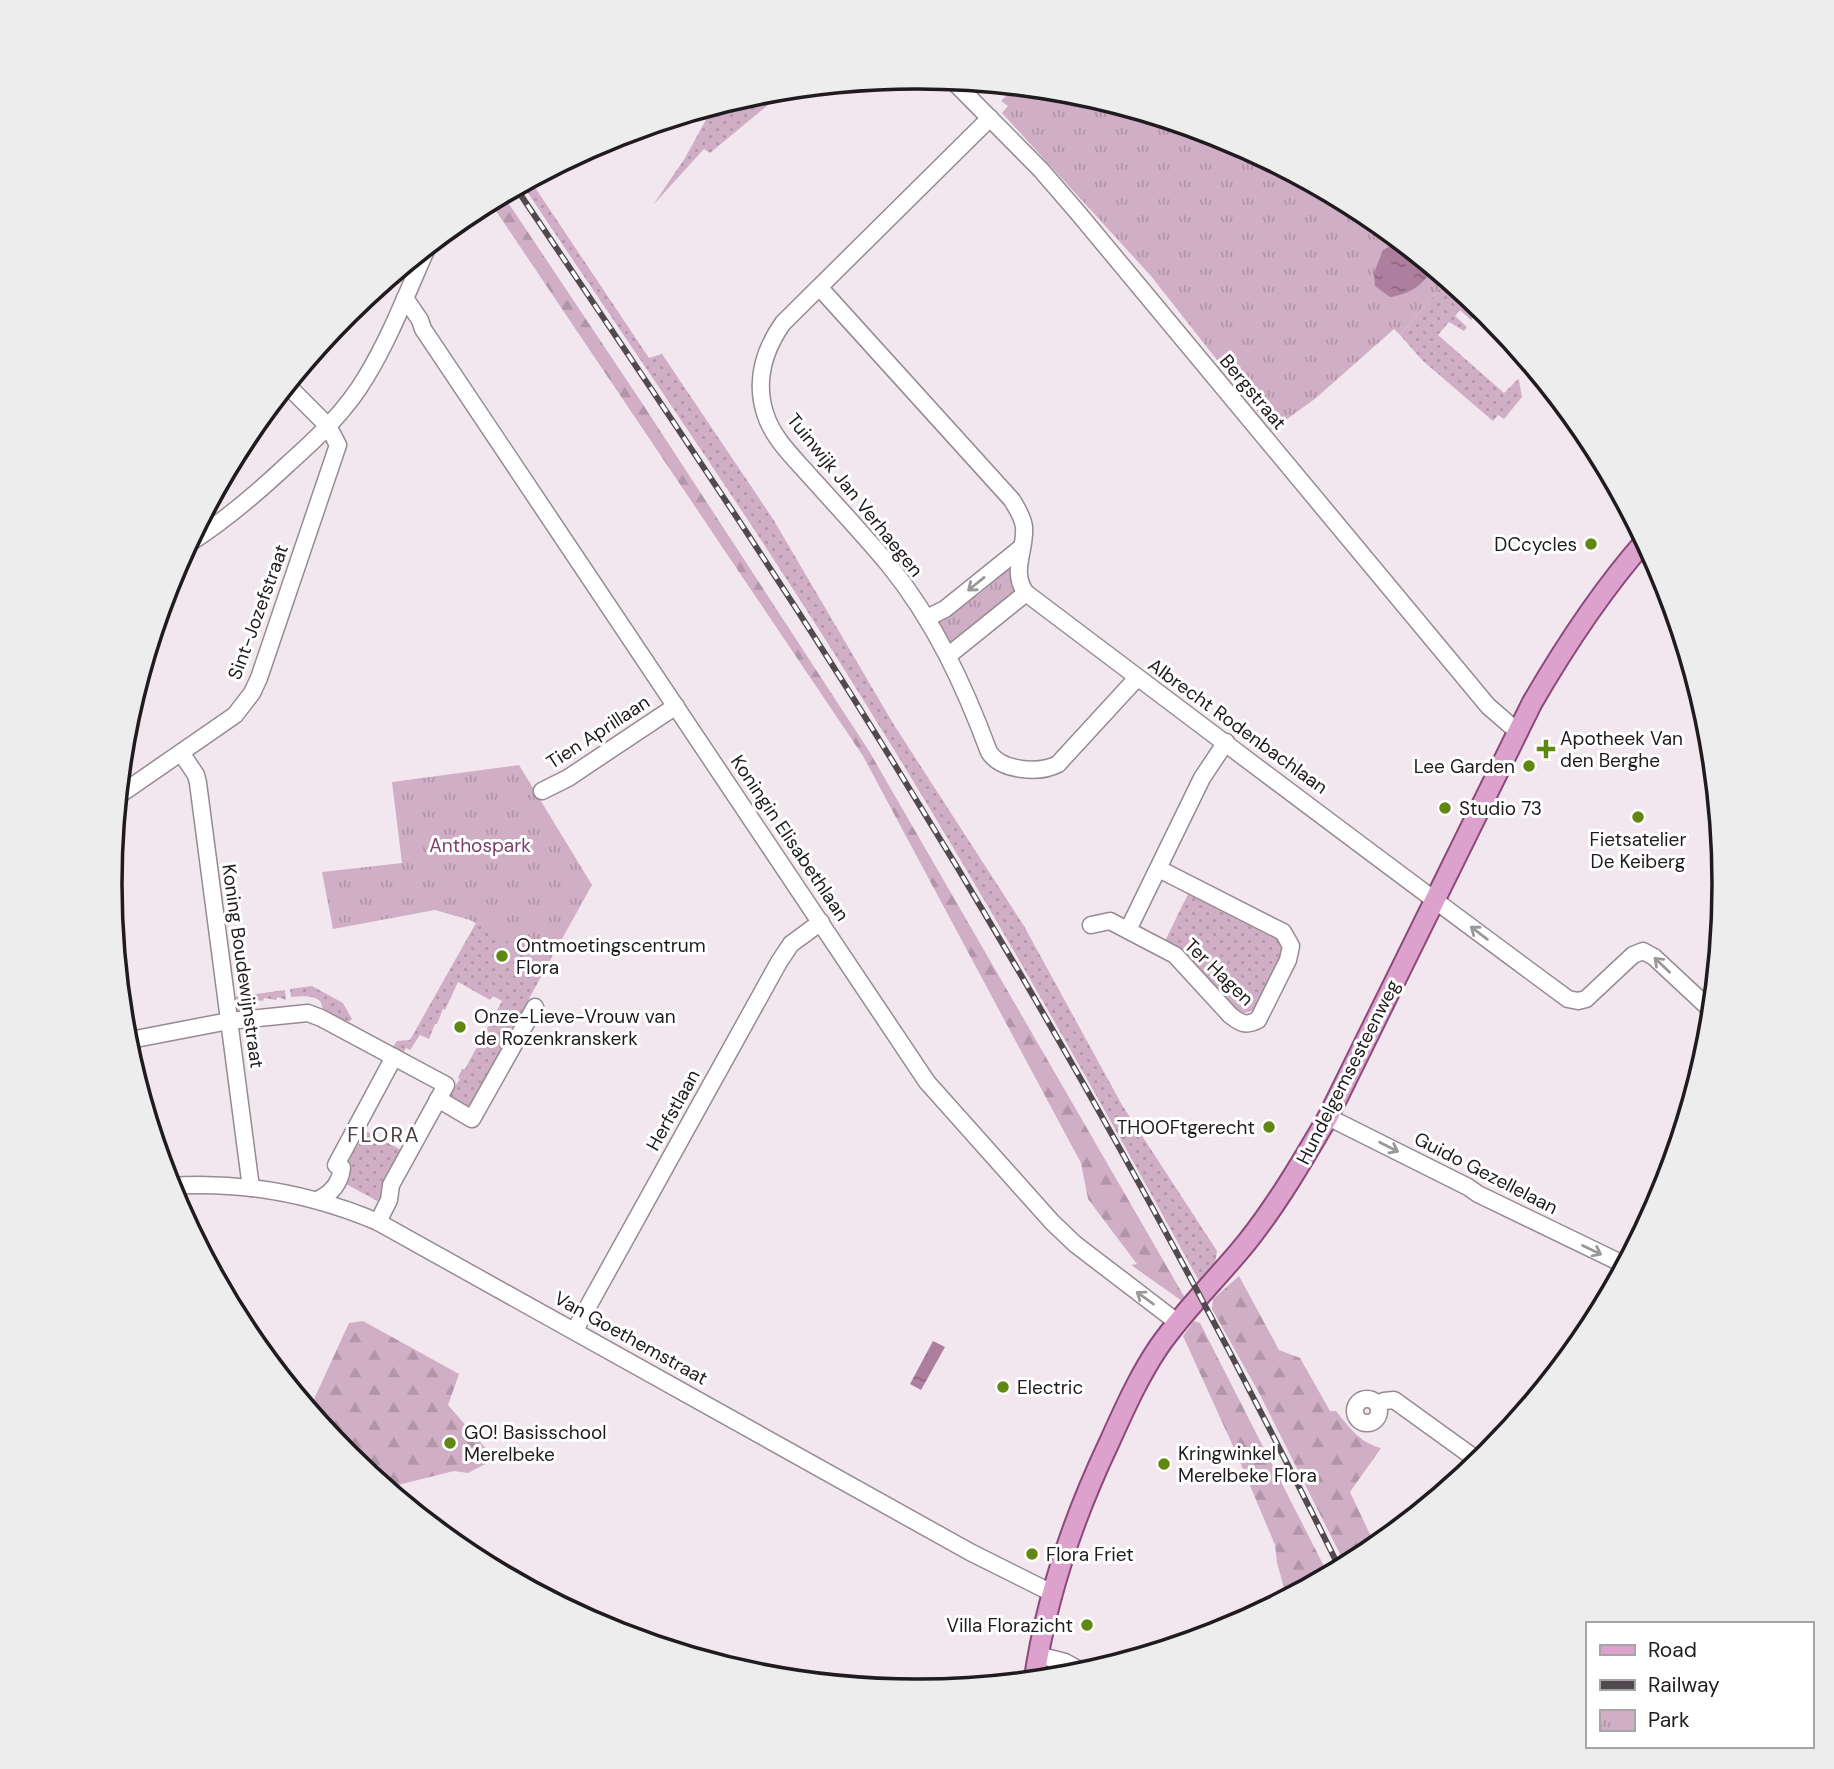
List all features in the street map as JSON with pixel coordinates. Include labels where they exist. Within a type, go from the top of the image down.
[{"type":"main road","name":"Hundelgemsesteenweg","points":[[1036,1670],[1052,1593],[1082,1504],[1128,1400],[1177,1322],[1264,1220],[1293,1177],[1328,1117],[1518,732],[1570,640],[1637,549]]},
{"type":"street","name":"Bergstraat","points":[[964,91],[1041,170],[1488,706],[1518,732]]},
{"type":"street","name":"Tuinwijk Jan Verhaegen","points":[[990,118],[783,323],[771,341],[761,379],[765,415],[782,445],[889,565],[927,618],[968,694],[994,760],[1004,765],[1040,770],[1058,764],[1137,678]]},
{"type":"street","points":[[203,534],[252,498],[328,426],[366,378],[420,265]]},
{"type":"street","points":[[820,288],[1012,500],[1024,525],[1022,589],[948,655]]},
{"type":"street","name":"Koningin Elisabethlaan","points":[[405,298],[423,329],[927,1082],[1052,1222],[1082,1251],[1177,1322]]},
{"type":"street","points":[[395,319],[423,329]]},
{"type":"street","points":[[293,391],[328,426]]},
{"type":"street","name":"Sint-Jozefstraat","points":[[128,789],[235,715],[252,692],[337,452],[338,445],[328,426]]},
{"type":"street","points":[[927,618],[945,609],[1022,547]]},
{"type":"street","name":"Albrecht Rodenbachlaan","points":[[1022,589],[1422,890],[1433,901],[1568,999],[1586,999],[1633,954],[1643,951],[1654,957],[1703,1002]]},
{"type":"street","name":"Tien Aprillaan","points":[[542,791],[568,778],[676,706]]},
{"type":"street","points":[[1128,930],[1202,778],[1226,742]]},
{"type":"street","name":"Koning Boudewijnstraat","points":[[182,754],[196,775],[198,783],[251,1188]]},
{"type":"street","name":"Ter Hagen","points":[[1091,925],[1110,921],[1175,955],[1241,1024],[1258,1020],[1288,960],[1291,946],[1283,932],[1159,869]]},
{"type":"street","name":"Herfstlaan","points":[[575,1330],[779,962],[791,944],[821,922]]},
{"type":"street","points":[[438,1099],[472,1119],[535,1007]]},
{"type":"street","points":[[137,1039],[229,1021],[308,1013],[321,1017],[446,1085],[391,1185],[389,1200],[378,1222]]},
{"type":"street","points":[[317,1200],[330,1194],[334,1188],[342,1171],[342,1168],[336,1165],[338,1160],[390,1055]]},
{"type":"street","name":"Guido Gezellelaan","points":[[1328,1117],[1617,1261]]},
{"type":"street","name":"Van Goethemstraat","points":[[181,1186],[251,1188],[317,1200],[378,1222],[970,1552],[1052,1593]]},
{"type":"street","points":[[1378,1405],[1394,1400],[1470,1455]]},
{"type":"street","points":[[1038,1655],[1069,1664]]},
{"type":"green space","points":[[1007,95],[1021,96],[1123,116],[1173,131],[1221,150],[1269,171],[1359,223],[1441,287],[1400,335],[1394,329],[1316,398],[1272,430],[1151,276],[1002,113],[1008,106],[1001,101]]},
{"type":"green space","points":[[770,104],[710,153],[704,149],[653,205],[685,158],[707,117]]},
{"type":"green space","points":[[535,187],[649,358],[662,354],[773,519],[894,725],[1024,926],[1122,1105],[1217,1251],[1215,1264],[1200,1283],[1042,1000],[933,814],[820,630],[527,192]]},
{"type":"green space","points":[[508,203],[869,751],[1185,1298],[1182,1301],[1131,1265],[1137,1264],[1088,1199],[1081,1163],[863,756],[496,210]]},
{"type":"green space","points":[[1441,287],[1473,317],[1471,320],[1460,310],[1455,316],[1467,327],[1464,331],[1449,322],[1438,335],[1504,393],[1518,379],[1522,397],[1504,419],[1498,415],[1493,421],[1423,361],[1400,335]]},
{"type":"green space","points":[[1006,565],[1015,566],[1014,594],[952,643],[947,641],[935,620],[965,597],[977,596],[1003,574]]},
{"type":"green space","name":"Anthospark","points":[[519,765],[592,885],[548,964],[470,920],[435,910],[333,929],[322,872],[402,863],[392,782]]},
{"type":"green space","points":[[1188,894],[1279,938],[1285,953],[1259,1008],[1242,1014],[1233,1012],[1186,955],[1183,957],[1165,941]]},
{"type":"green space","points":[[476,923],[548,964],[469,1109],[447,1098],[502,1001],[493,996],[490,1000],[458,982],[429,1039],[420,1035],[410,1050],[406,1048],[403,1053],[393,1047],[397,1041],[410,1040]]},
{"type":"green space","points":[[312,986],[343,1003],[352,1019],[343,1021],[333,1018],[324,1011],[320,1001],[314,998],[291,997],[290,989]]},
{"type":"green space","points":[[285,990],[286,1000],[278,997],[276,1000],[264,998],[263,1001],[251,999],[245,1012],[235,1012],[228,998]]},
{"type":"green space","points":[[366,1131],[403,1151],[381,1203],[346,1184],[341,1190],[338,1164],[346,1150],[353,1153]]},
{"type":"green space","points":[[1239,1276],[1279,1350],[1300,1358],[1330,1411],[1336,1411],[1361,1438],[1381,1448],[1350,1492],[1371,1537],[1341,1557],[1258,1391],[1212,1309],[1213,1299]]},
{"type":"green space","points":[[363,1321],[459,1374],[448,1405],[495,1459],[468,1473],[454,1471],[397,1485],[355,1447],[313,1402],[349,1323]]},
{"type":"green space","points":[[1194,1321],[1200,1323],[1324,1567],[1285,1590],[1275,1545],[1183,1336]]},
{"type":"water","points":[[1390,246],[1427,275],[1425,279],[1415,288],[1390,297],[1375,286],[1374,273],[1383,250]]},
{"type":"water","points":[[933,1341],[945,1347],[921,1390],[910,1384]]},
{"type":"railway","points":[[521,195],[795,607],[946,849],[1123,1154],[1234,1360],[1336,1560]]},
{"type":"place","name":"DCcycles","points":[[1591,544]]},
{"type":"place","name":"Apotheek Van den Berghe","points":[[1546,749]]},
{"type":"place","name":"Lee Garden","points":[[1529,766]]},
{"type":"place","name":"Studio 73","points":[[1445,808]]},
{"type":"place","name":"Fietsatelier De Keiberg","points":[[1638,817]]},
{"type":"place","name":"Ontmoetingscentrum Flora","points":[[502,956]]},
{"type":"place","name":"Onze-Lieve-Vrouw van de Rozenkranskerk","points":[[460,1027]]},
{"type":"place","name":"THOOFtgerecht","points":[[1269,1127]]},
{"type":"place","name":"Electric","points":[[1003,1387]]},
{"type":"place","name":"GO! Basisschool Merelbeke","points":[[450,1443]]},
{"type":"place","name":"Kringwinkel Merelbeke Flora","points":[[1164,1464]]},
{"type":"place","name":"Flora Friet","points":[[1032,1554]]},
{"type":"place","name":"Villa Florazicht","points":[[1087,1625]]},
{"type":"district","name":"FLORA","points":[[384,1135]]}]
